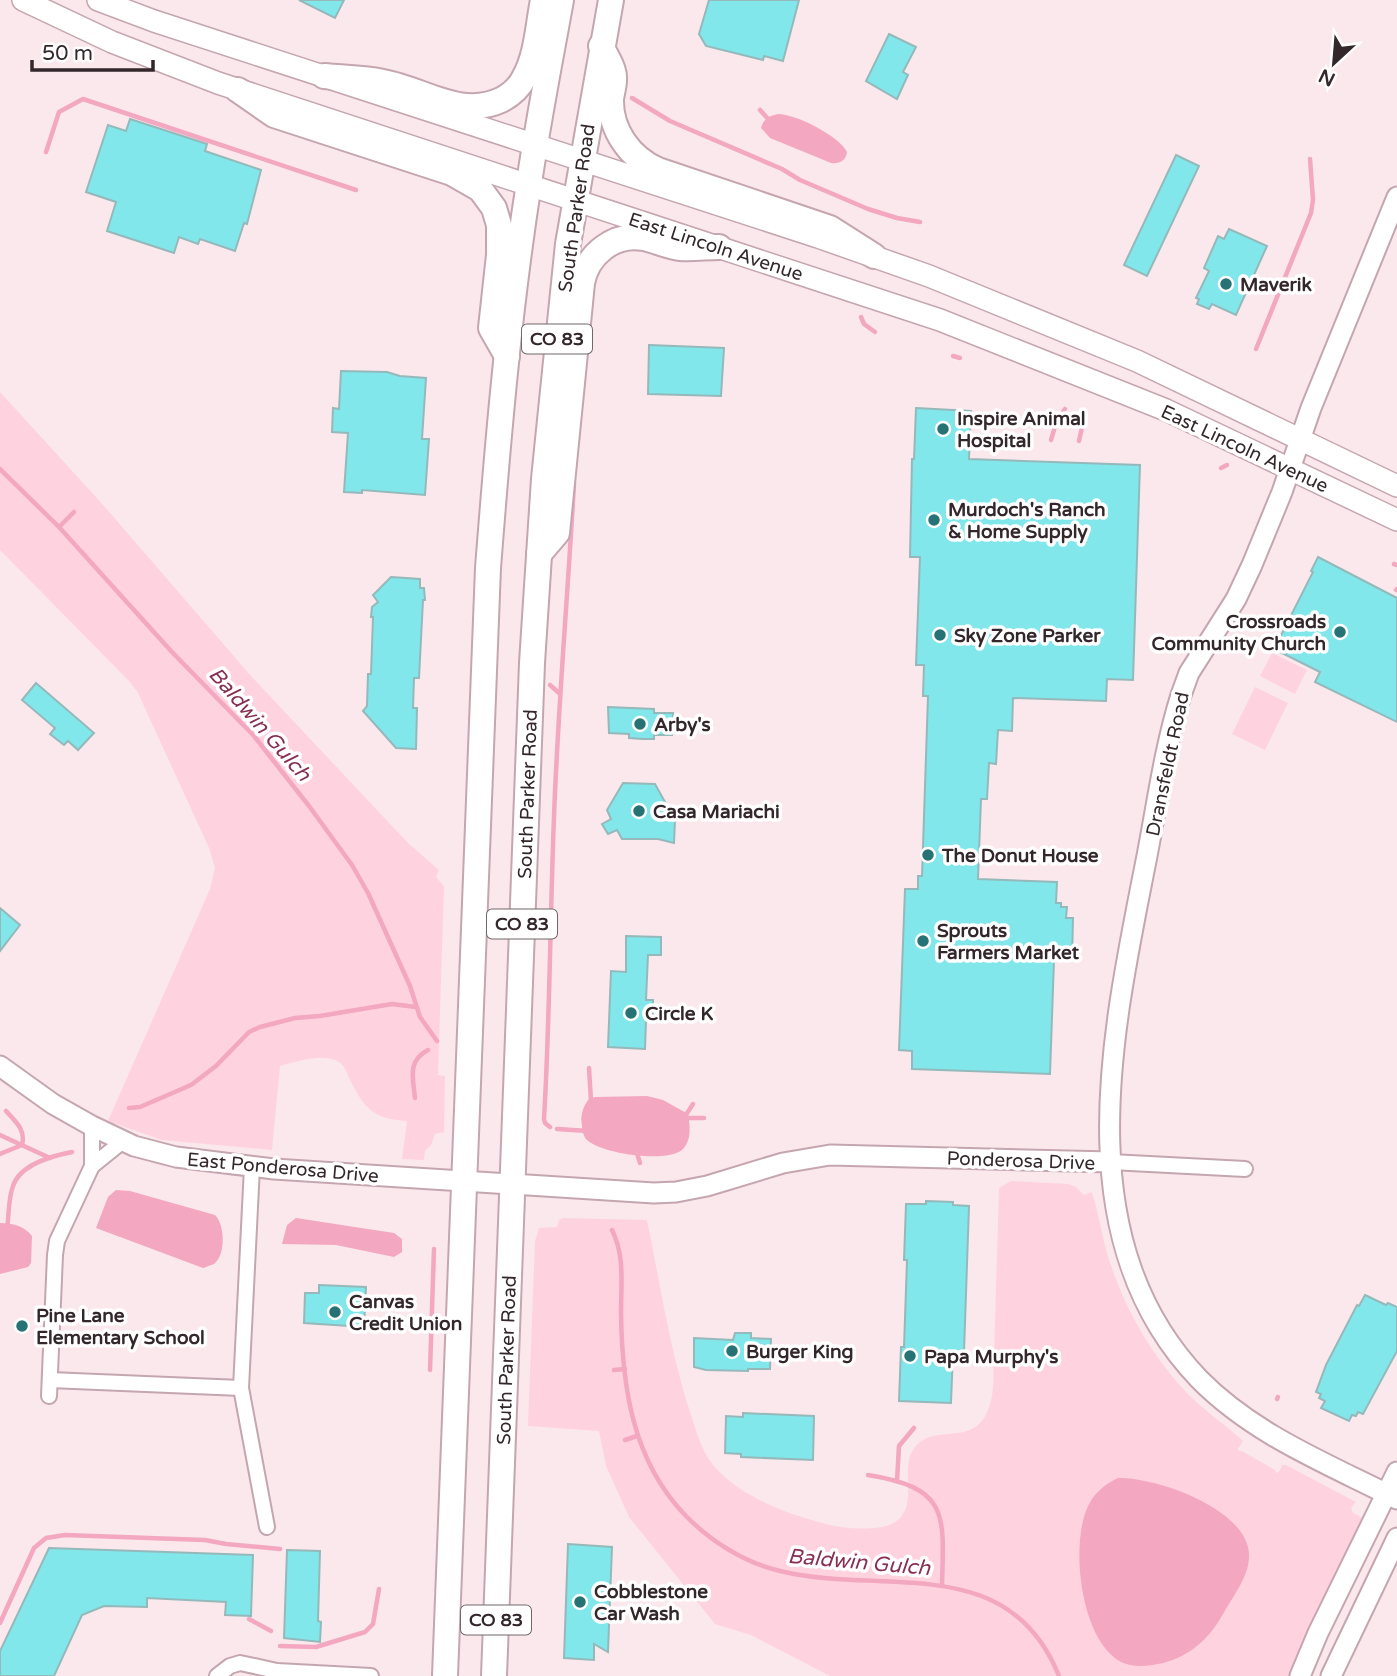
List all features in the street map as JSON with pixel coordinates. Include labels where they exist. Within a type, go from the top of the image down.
[{"type":"highway","points":[[324,76],[384,82],[462,107],[477,108],[493,104],[513,94],[524,80],[543,0]]},
{"type":"highway","name":"CO 83","points":[[445,1676],[488,581],[507,356],[528,184],[561,0]]},
{"type":"highway","name":"South Parker Road","points":[[494,1676],[538,555],[551,394],[575,200],[611,0]]},
{"type":"highway","points":[[601,46],[615,74],[611,105],[616,127],[628,147],[643,162],[664,172],[830,228],[874,256]]},
{"type":"highway","points":[[238,90],[274,116],[453,173],[480,189],[494,208],[499,225],[499,256],[491,328],[507,356]]},
{"type":"highway","points":[[538,555],[557,533],[582,283],[589,262],[607,245],[633,237],[679,248],[719,247]]},
{"type":"main road","name":"East Lincoln Avenue","points":[[23,0],[121,46],[238,90],[907,308],[1031,354],[1166,410],[1397,520]]},
{"type":"main road","name":"East Lincoln Avenue","points":[[98,0],[154,21],[874,256],[1070,332],[1157,370],[1397,486]]},
{"type":"street","name":"Dransfeldt Road","points":[[1111,1162],[1111,1105],[1119,996],[1178,703],[1193,667],[1246,578],[1397,197]]},
{"type":"street","name":"East Ponderosa Drive","points":[[0,1066],[53,1104],[92,1126],[123,1141],[168,1156],[252,1167],[464,1182]]},
{"type":"street","points":[[50,1396],[55,1248],[92,1166],[92,1126]]},
{"type":"street","points":[[92,1166],[123,1141]]},
{"type":"street","name":"Ponderosa Drive","points":[[464,1182],[654,1193],[676,1192],[717,1184],[794,1160],[838,1154],[1111,1162],[1117,1219],[1135,1277],[1158,1325],[1190,1368],[1225,1403],[1263,1430],[1392,1496]]},
{"type":"street","points":[[1111,1162],[1245,1170]]},
{"type":"street","points":[[252,1167],[241,1388],[267,1527]]},
{"type":"street","points":[[50,1380],[241,1388]]},
{"type":"street","points":[[1300,1676],[1318,1633],[1392,1496],[1397,1472]]},
{"type":"street","points":[[1331,1676],[1397,1538]]},
{"type":"street","points":[[218,1676],[230,1666],[244,1663],[277,1671],[371,1676]]},
{"type":"shaded area","points":[[778,114],[816,127],[835,139],[847,152],[844,160],[831,163],[770,138],[761,128],[767,118]]},
{"type":"shaded area","points":[[0,392],[105,507],[251,676],[409,844],[439,870],[436,877],[444,886],[438,1075],[445,1076],[444,1132],[435,1134],[431,1145],[425,1151],[424,1160],[402,1159],[407,1121],[386,1118],[371,1111],[355,1090],[343,1066],[326,1058],[280,1066],[272,1150],[162,1140],[108,1121],[210,889],[215,868],[209,848],[138,693],[0,550]]},
{"type":"shaded area","points":[[1272,653],[1307,670],[1295,694],[1260,676]]},
{"type":"shaded area","points":[[1255,687],[1288,703],[1265,750],[1232,734]]},
{"type":"shaded area","points":[[647,1096],[663,1100],[688,1114],[689,1138],[682,1150],[663,1156],[634,1155],[606,1149],[586,1138],[581,1118],[589,1099]]},
{"type":"shaded area","points":[[1011,1181],[1068,1184],[1084,1195],[1092,1192],[1120,1289],[1146,1340],[1168,1371],[1199,1404],[1243,1441],[1239,1451],[1276,1473],[1282,1465],[1286,1465],[1356,1502],[1351,1508],[1353,1513],[1361,1517],[1361,1523],[1306,1634],[1289,1676],[830,1676],[751,1635],[715,1624],[629,1517],[606,1466],[599,1431],[528,1426],[535,1241],[539,1228],[557,1227],[559,1220],[563,1218],[647,1220],[683,1389],[699,1440],[713,1465],[724,1477],[752,1496],[799,1516],[847,1528],[878,1528],[895,1522],[901,1517],[908,1501],[908,1466],[913,1450],[922,1440],[970,1430],[980,1423],[988,1410],[993,1389],[999,1188]]},
{"type":"shaded area","points":[[116,1190],[130,1191],[215,1215],[221,1226],[223,1240],[218,1260],[203,1268],[96,1228],[108,1197]]},
{"type":"shaded area","points":[[296,1218],[394,1233],[402,1239],[402,1252],[394,1257],[336,1245],[282,1244],[287,1225]]},
{"type":"shaded area","points":[[0,1223],[18,1226],[32,1236],[31,1263],[28,1267],[0,1274]]},
{"type":"shaded area","points":[[1118,1478],[1155,1483],[1199,1499],[1219,1511],[1235,1525],[1246,1540],[1249,1557],[1246,1572],[1218,1623],[1205,1639],[1190,1651],[1163,1663],[1148,1666],[1121,1662],[1107,1651],[1088,1615],[1080,1570],[1082,1528],[1091,1500]]},
{"type":"building","points":[[299,0],[344,0],[335,18]]},
{"type":"building","points":[[709,0],[799,0],[783,61],[764,56],[763,60],[706,46],[699,34]]},
{"type":"building","points":[[889,34],[916,47],[903,72],[908,75],[897,99],[866,81]]},
{"type":"building","points":[[130,119],[207,144],[205,151],[261,170],[247,224],[244,223],[235,251],[200,239],[198,244],[179,237],[174,253],[107,231],[116,202],[86,192],[108,125],[126,131]]},
{"type":"building","points":[[1176,155],[1199,166],[1147,276],[1124,265]]},
{"type":"building","name":"Maverik","points":[[1229,229],[1267,246],[1236,315],[1212,304],[1209,309],[1197,304],[1199,299],[1196,298],[1209,271],[1204,268],[1218,236],[1224,239]]},
{"type":"building","points":[[649,345],[724,348],[721,396],[648,394]]},
{"type":"building","points":[[341,371],[387,372],[426,378],[422,439],[429,439],[425,495],[362,490],[362,493],[344,492],[348,433],[332,432],[333,408],[339,409]]},
{"type":"building","points":[[916,408],[971,411],[969,459],[1140,465],[1133,680],[1107,679],[1106,701],[1013,698],[1012,731],[998,730],[996,764],[989,763],[987,799],[981,799],[978,879],[1057,882],[1056,903],[1067,907],[1066,918],[1073,918],[1072,960],[1054,960],[1050,1074],[912,1069],[912,1051],[899,1050],[905,889],[918,889],[918,876],[922,876],[928,696],[923,696],[924,665],[916,665],[920,557],[910,557]]},
{"type":"building","name":"Crossroads Community Church","points":[[1318,557],[1397,598],[1397,722],[1315,682],[1320,672],[1274,649]]},
{"type":"building","points":[[391,577],[420,579],[420,588],[424,588],[419,678],[414,678],[413,708],[417,708],[416,749],[396,748],[363,711],[367,706],[368,674],[371,674],[372,607],[378,602],[373,595]]},
{"type":"building","points":[[36,683],[94,733],[78,750],[68,741],[64,745],[50,734],[55,728],[22,700]]},
{"type":"building","name":"Arby's","points":[[608,707],[654,709],[654,713],[673,713],[672,735],[654,735],[654,739],[643,739],[629,738],[629,734],[609,733]]},
{"type":"building","name":"Casa Mariachi","points":[[623,783],[655,784],[675,820],[674,843],[658,839],[622,839],[617,830],[608,834],[602,824],[611,819],[607,810]]},
{"type":"building","points":[[0,908],[20,925],[0,951]]},
{"type":"building","name":"Circle K","points":[[626,936],[661,937],[661,955],[648,955],[646,1000],[653,1000],[653,1022],[646,1021],[645,1049],[608,1047],[611,971],[626,972]]},
{"type":"building","points":[[926,1201],[953,1202],[953,1205],[969,1206],[964,1352],[953,1352],[951,1403],[899,1401],[901,1347],[904,1347],[906,1204],[926,1204]]},
{"type":"building","name":"Canvas Credit Union","points":[[319,1285],[366,1287],[364,1327],[304,1323],[305,1293],[319,1293]]},
{"type":"building","points":[[1365,1295],[1397,1307],[1397,1351],[1363,1414],[1358,1412],[1356,1416],[1352,1415],[1349,1421],[1321,1408],[1325,1401],[1319,1398],[1321,1394],[1316,1392],[1326,1365],[1357,1305],[1359,1306]]},
{"type":"building","name":"Burger King","points":[[735,1333],[751,1333],[751,1338],[771,1339],[770,1369],[706,1370],[694,1367],[694,1338],[733,1340]]},
{"type":"building","points":[[743,1413],[814,1416],[813,1460],[741,1457],[741,1454],[725,1453],[726,1416],[743,1417]]},
{"type":"building","name":"Cobblestone Car Wash","points":[[568,1544],[612,1547],[608,1652],[594,1644],[594,1660],[564,1658]]},
{"type":"building","points":[[49,1548],[253,1555],[251,1616],[225,1615],[226,1602],[147,1598],[147,1607],[104,1606],[82,1615],[54,1676],[0,1676],[0,1651]]},
{"type":"building","points":[[287,1550],[320,1551],[320,1642],[284,1638]]},
{"type":"waterway","points":[[632,98],[670,121],[782,169],[800,180],[868,209],[920,222]]},
{"type":"waterway","points":[[46,152],[59,112],[83,99],[356,190]]},
{"type":"waterway","points":[[760,110],[769,120]]},
{"type":"waterway","points":[[1256,349],[1311,213],[1313,200],[1310,159]]},
{"type":"waterway","points":[[861,317],[864,324],[875,332]]},
{"type":"waterway","points":[[953,356],[960,358]]},
{"type":"waterway","points":[[1051,440],[1057,420],[1065,409]]},
{"type":"waterway","points":[[1079,441],[1084,418]]},
{"type":"waterway","points":[[1221,468],[1227,465]]},
{"type":"waterway","name":"Baldwin Gulch","points":[[0,469],[59,527],[171,651],[254,736],[309,806],[352,865],[368,893],[410,986],[420,1017],[437,1041]]},
{"type":"waterway","points":[[550,1127],[544,1119],[554,817],[574,483]]},
{"type":"waterway","points":[[59,527],[74,512]]},
{"type":"waterway","points":[[550,685],[559,693]]},
{"type":"waterway","points":[[129,1108],[140,1107],[191,1085],[216,1066],[249,1032],[260,1027],[295,1018],[392,1004],[416,1007]]},
{"type":"waterway","points":[[415,1098],[414,1065],[421,1054],[428,1050]]},
{"type":"waterway","points":[[589,1068],[591,1101]]},
{"type":"waterway","points":[[684,1118],[693,1104]]},
{"type":"waterway","points":[[0,1154],[22,1145],[23,1140],[19,1126],[6,1111]]},
{"type":"waterway","points":[[684,1118],[704,1118]]},
{"type":"waterway","points":[[557,1129],[588,1131]]},
{"type":"waterway","points":[[0,1135],[50,1158]]},
{"type":"waterway","points":[[636,1150],[640,1163]]},
{"type":"waterway","points":[[7,1230],[10,1196],[17,1178],[38,1162],[72,1152]]},
{"type":"waterway","name":"Baldwin Gulch","points":[[612,1230],[621,1260],[624,1367],[634,1420],[653,1470],[685,1515],[705,1534],[729,1550],[754,1563],[780,1571],[820,1578],[939,1586],[976,1594],[1009,1610],[1037,1636],[1059,1676]]},
{"type":"waterway","points":[[430,1370],[434,1249]]},
{"type":"waterway","points":[[614,1370],[625,1369]]},
{"type":"waterway","points":[[897,1481],[899,1446],[914,1428]]},
{"type":"waterway","points":[[625,1440],[637,1436]]},
{"type":"waterway","points":[[868,1475],[914,1488],[928,1497],[936,1508],[943,1540],[942,1585]]},
{"type":"waterway","points":[[0,1623],[34,1548],[46,1538],[65,1535],[205,1540],[280,1549]]},
{"type":"waterway","points":[[280,1646],[316,1647],[365,1632],[373,1624],[379,1589]]},
{"type":"waterway","points":[[249,1619],[271,1631]]},
{"type":"place","name":"Maverik","points":[[1226,284]]},
{"type":"place","name":"Inspire Animal Hospital","points":[[943,429]]},
{"type":"place","name":"Murdoch's Ranch & Home Supply","points":[[934,520]]},
{"type":"place","name":"Crossroads Community Church","points":[[1340,632]]},
{"type":"place","name":"Sky Zone Parker","points":[[940,635]]},
{"type":"place","name":"Arby's","points":[[640,724]]},
{"type":"place","name":"Casa Mariachi","points":[[639,811]]},
{"type":"place","name":"The Donut House","points":[[928,855]]},
{"type":"place","name":"Sprouts Farmers Market","points":[[923,941]]},
{"type":"place","name":"Circle K","points":[[631,1013]]},
{"type":"place","name":"Canvas Credit Union","points":[[335,1312]]},
{"type":"place","name":"Pine Lane Elementary School","points":[[22,1326]]},
{"type":"place","name":"Burger King","points":[[732,1351]]},
{"type":"place","name":"Papa Murphy's","points":[[910,1356]]},
{"type":"place","name":"Cobblestone Car Wash","points":[[580,1602]]}]
